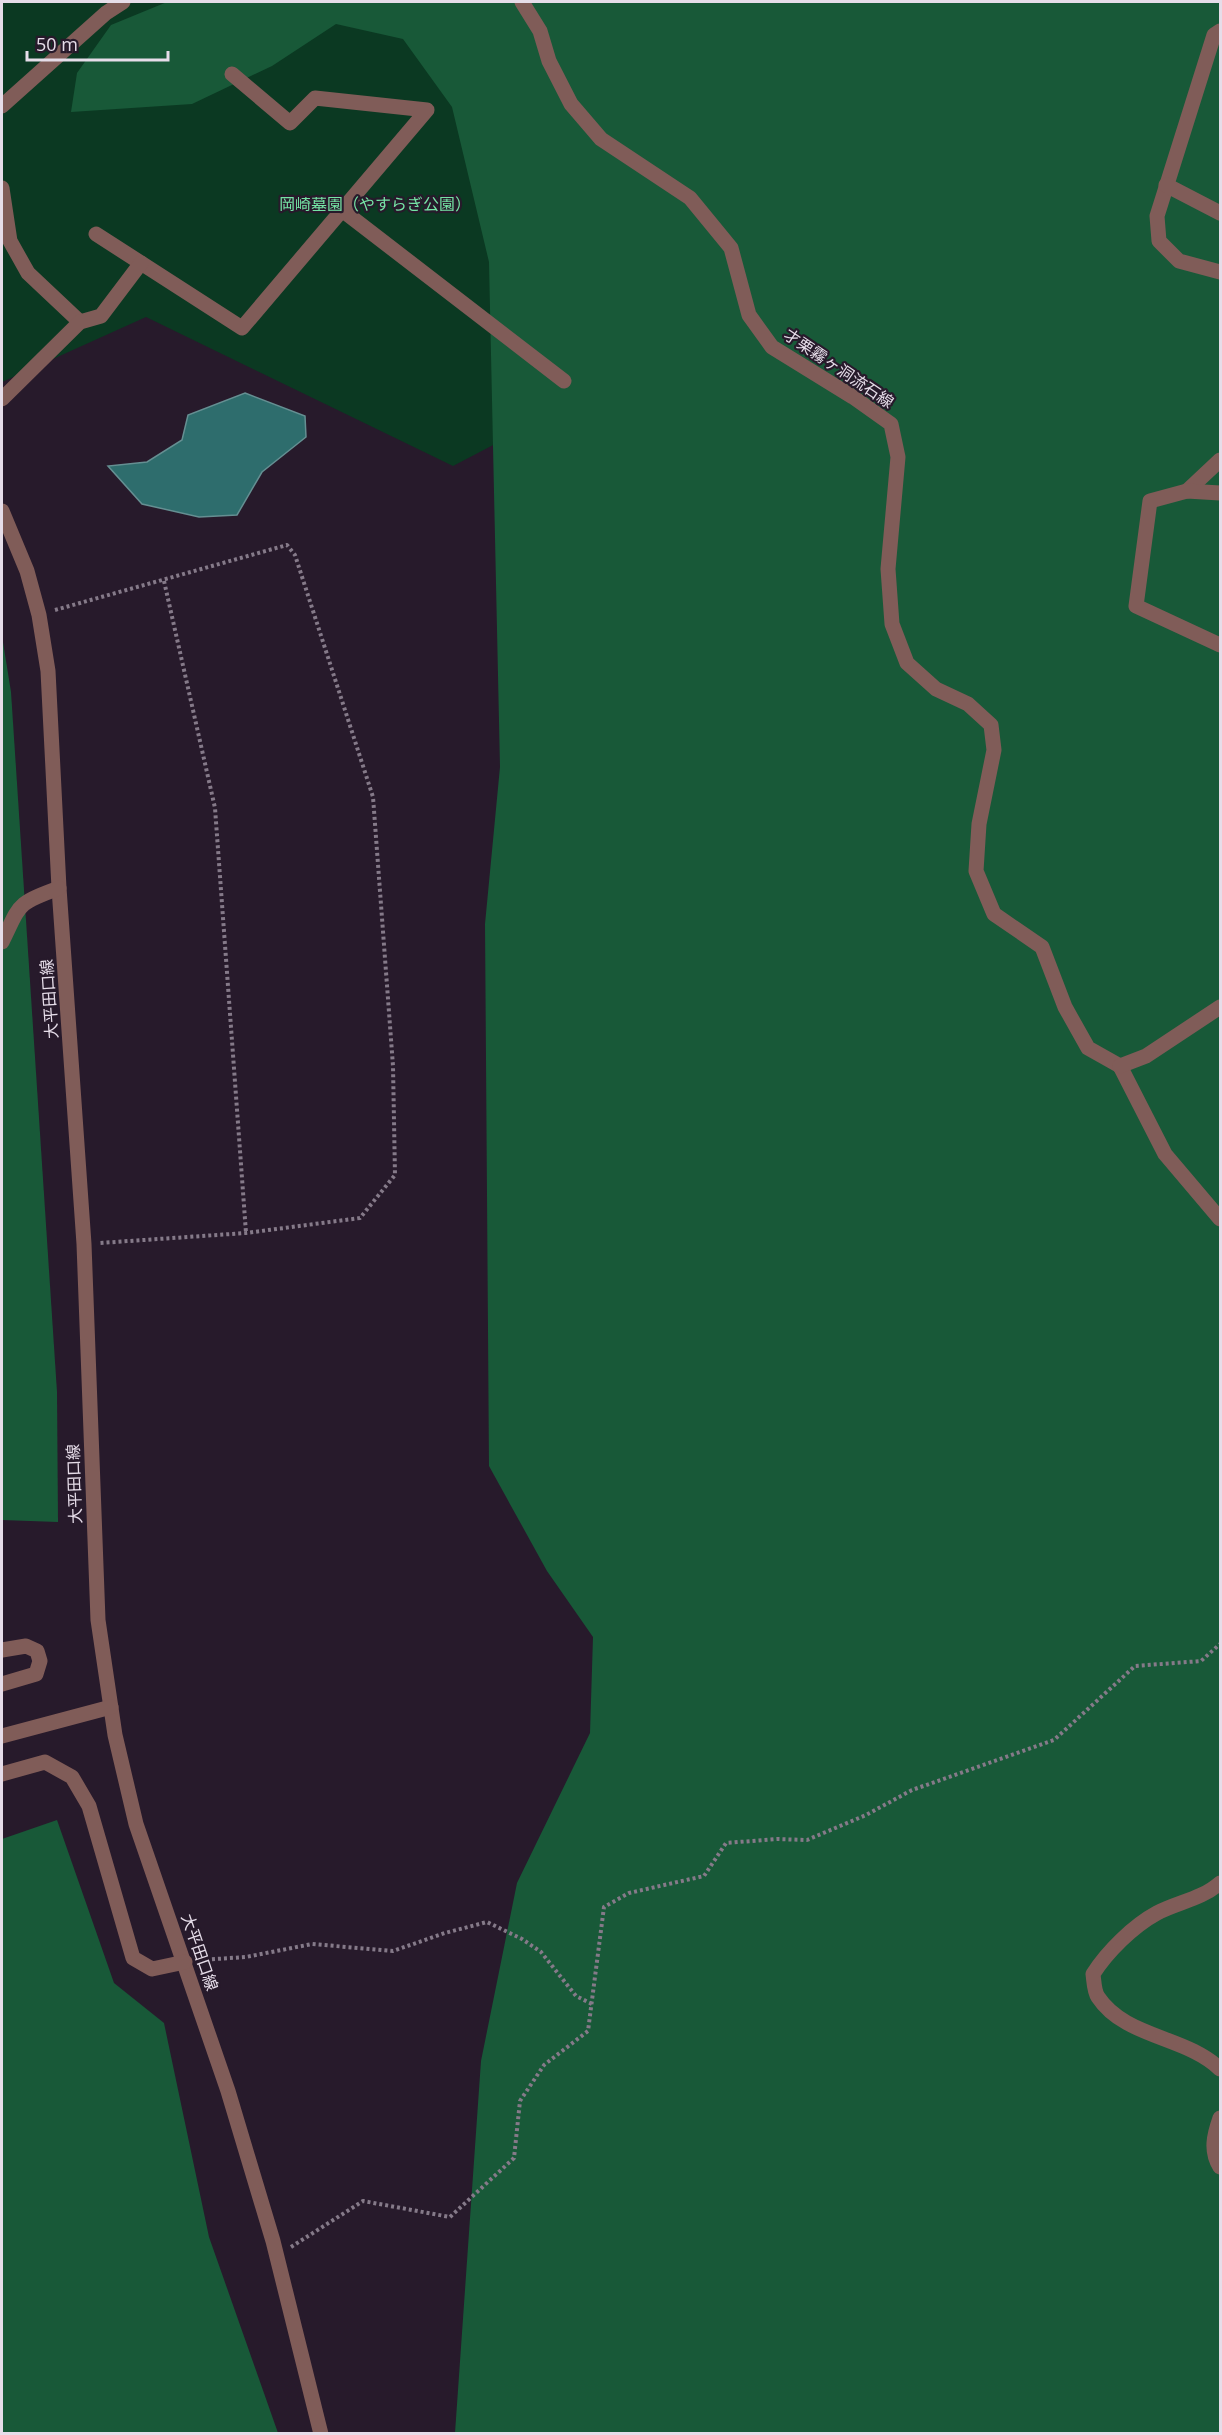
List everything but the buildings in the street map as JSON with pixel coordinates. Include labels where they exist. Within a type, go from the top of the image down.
[{"type":"street","points":[[2,106],[106,14],[123,2]]},
{"type":"street","name":"才栗霧ヶ洞流石線","points":[[522,2],[540,31],[549,61],[571,104],[586,122],[601,139],[690,198],[731,248],[749,315],[772,347],[853,397],[891,424],[898,458],[888,569],[892,624],[907,663],[936,689],[968,705],[991,725],[994,750],[979,824],[976,872],[994,914],[1042,947],[1065,1006],[1088,1048],[1120,1066]]},
{"type":"street","points":[[1221,31],[1214,35],[1210,44],[1157,216],[1159,242],[1179,261],[1221,272]]},
{"type":"street","points":[[96,234],[242,328],[427,110],[315,98],[290,123],[232,74]]},
{"type":"street","points":[[1166,185],[1221,213]]},
{"type":"street","points":[[2,188],[10,241],[28,273],[80,322]]},
{"type":"street","points":[[342,210],[564,381]]},
{"type":"street","points":[[2,399],[80,322],[101,316],[141,263]]},
{"type":"street","points":[[1187,491],[1221,460]]},
{"type":"street","points":[[1221,493],[1187,491],[1150,501],[1136,606],[1221,645]]},
{"type":"street","name":"大平田口線","points":[[2,511],[27,571],[39,615],[48,670],[59,888],[84,1244],[98,1620],[111,1707],[136,1824],[228,2091],[276,2256],[321,2433]]},
{"type":"street","points":[[2,942],[17,910],[31,898],[59,888]]},
{"type":"street","points":[[1221,1007],[1146,1056],[1120,1066],[1165,1154],[1221,1219]]},
{"type":"street","points":[[2,1650],[26,1646],[37,1651],[40,1661],[36,1674],[2,1684]]},
{"type":"street","points":[[2,1736],[111,1707]]},
{"type":"street","points":[[2,1774],[45,1762],[72,1777],[89,1806],[133,1958],[152,1969],[185,1962]]},
{"type":"street","points":[[1221,1883],[1211,1891],[1156,1914],[1107,1952],[1093,1974],[1096,1995],[1113,2014],[1135,2026],[1185,2046],[1221,2069]]},
{"type":"street","points":[[1221,2118],[1214,2135],[1215,2159],[1221,2167]]},
{"type":"path","points":[[39,615],[287,545],[295,555],[373,797],[393,1066],[395,1175],[360,1218],[246,1233],[84,1244]]},
{"type":"path","points":[[164,581],[215,808],[246,1233]]},
{"type":"path","points":[[276,2256],[363,2201],[450,2217],[514,2158],[520,2101],[544,2065],[588,2031],[604,1907],[629,1893],[704,1876],[726,1843],[777,1839],[807,1840],[866,1815],[912,1790],[1054,1740],[1134,1666],[1201,1661],[1221,1644]]},
{"type":"path","points":[[185,1962],[246,1957],[312,1944],[393,1951],[445,1933],[487,1922],[522,1939],[541,1952],[576,1996],[592,2004]]},
{"type":"green space","name":"岡崎墓園（やすらぎ公園）","points":[[2,2],[498,2],[597,391],[453,466],[146,317],[2,382]]},
{"type":"shaded area","points":[[167,2],[1220,2],[1220,2433],[455,2433],[481,2061],[517,1883],[590,1733],[593,1637],[547,1571],[489,1466],[485,924],[500,767],[489,262],[452,107],[403,39],[336,24],[272,66],[192,104],[71,112],[77,73],[111,25]]},
{"type":"shaded area","points":[[245,393],[305,416],[306,437],[262,472],[237,515],[199,517],[142,504],[108,466],[147,462],[182,440],[188,415]]},
{"type":"shaded area","points":[[2,636],[11,692],[57,1392],[58,1522],[2,1520]]},
{"type":"shaded area","points":[[57,1820],[114,1983],[164,2023],[209,2237],[278,2433],[2,2433],[2,1839]]}]
